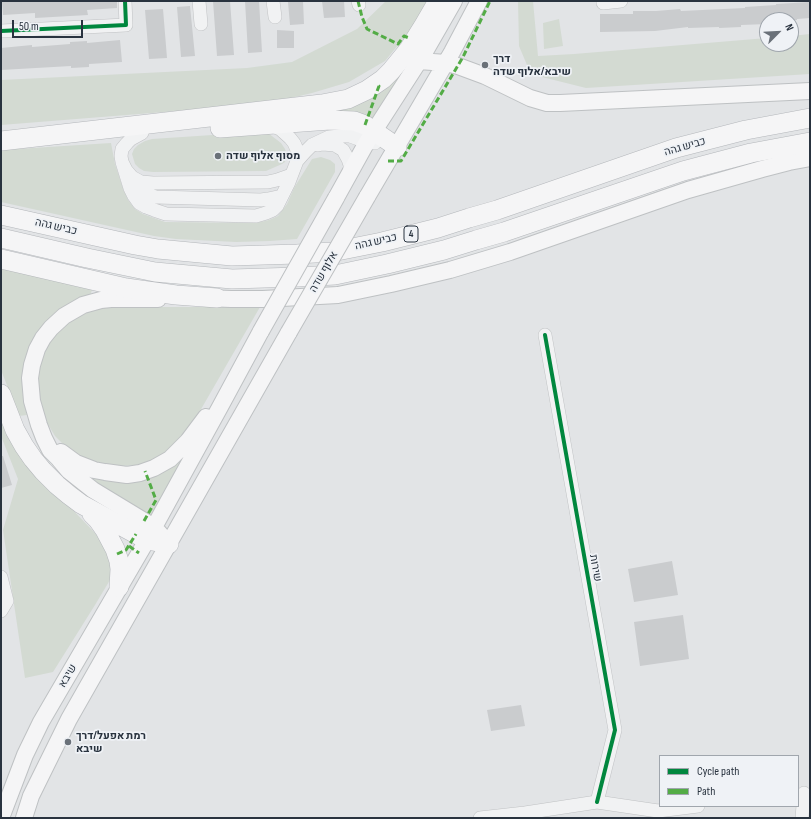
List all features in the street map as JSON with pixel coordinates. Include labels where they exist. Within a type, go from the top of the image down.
[{"type":"highway","points":[[1,142],[322,104],[348,99],[367,90],[383,79],[391,71],[409,48],[438,1]]},
{"type":"highway","name":"כביש גהה","points":[[1,215],[158,249],[232,256],[332,252],[382,242],[490,212],[676,148],[746,130],[810,118]]},
{"type":"highway","points":[[1,142],[346,120],[365,125],[371,137],[396,147]]},
{"type":"highway","name":"כביש גהה","points":[[1,238],[130,268],[155,272],[232,279],[335,275],[444,250],[504,232],[682,171],[751,153],[810,142]]},
{"type":"highway","points":[[1,259],[126,288],[176,295],[217,298]]},
{"type":"highway","points":[[1,394],[15,430],[33,459],[57,485],[98,520],[113,543],[120,569],[119,587]]},
{"type":"highway","points":[[81,504],[150,533],[169,544]]},
{"type":"main road","points":[[454,1],[419,61],[371,137],[336,198],[261,330],[150,533],[69,471],[50,450],[44,438],[32,401],[30,378],[32,365],[44,338],[51,328],[64,316],[84,305],[101,300],[217,298],[263,299],[338,295],[391,284],[450,270],[510,252],[688,190],[762,169],[810,158]]},
{"type":"main road","name":"אלוף שדה","points":[[169,544],[289,332],[446,63],[479,1]]},
{"type":"main road","points":[[457,43],[459,51],[464,57],[473,67],[485,76]]},
{"type":"main road","points":[[419,61],[446,63],[458,66],[485,76],[530,98],[553,103],[810,91]]},
{"type":"main road","points":[[39,425],[56,449],[76,463],[90,469],[105,472],[127,475],[140,473],[154,468],[170,459],[178,452],[236,378]]},
{"type":"main road","name":"שיבא","points":[[2,817],[25,755],[38,728],[150,533]]},
{"type":"main road","name":"שיבא","points":[[24,818],[31,796],[69,719],[169,544]]},
{"type":"street","points":[[1,31],[126,25],[125,1]]},
{"type":"street","points":[[199,1],[201,24]]},
{"type":"street","points":[[273,1],[275,18]]},
{"type":"street","points":[[603,2],[621,1]]},
{"type":"street","points":[[142,133],[127,142],[122,149],[122,162],[130,188],[156,197],[261,200],[282,196],[297,161],[298,152],[294,144],[280,129],[270,125]]},
{"type":"street","points":[[297,161],[312,145],[329,137],[371,137]]},
{"type":"street","points":[[312,145],[329,144],[343,150],[348,159],[350,174]]},
{"type":"street","points":[[122,162],[132,177],[141,182],[153,183],[268,182],[291,175]]},
{"type":"street","name":"שירות","points":[[545,335],[615,730],[597,802]]},
{"type":"street","points":[[1,577],[7,601],[1,612]]},
{"type":"street","points":[[802,818],[804,793]]},
{"type":"street","points":[[480,818],[597,802],[655,814],[693,807]]},
{"type":"shaded area","points":[[386,1],[429,1],[421,17],[385,61],[349,82],[312,93],[265,104],[1,125],[1,80],[247,68],[292,62],[357,29]]},
{"type":"shaded area","points":[[518,1],[533,1],[538,56],[759,39],[759,52],[799,52],[799,35],[810,34],[810,74],[586,88],[538,76],[527,65],[519,46]]},
{"type":"shaded area","points":[[559,19],[563,46],[544,49],[543,23]]},
{"type":"shaded area","points":[[397,71],[402,77],[374,123],[319,117]]},
{"type":"shaded area","points":[[258,132],[268,133],[281,143],[287,155],[285,162],[266,171],[153,172],[144,171],[139,168],[135,164],[132,154],[138,145],[152,139]]},
{"type":"shaded area","points":[[111,143],[115,164],[128,200],[135,209],[143,214],[165,222],[256,223],[269,220],[278,216],[287,204],[294,188],[312,159],[321,157],[330,160],[335,164],[335,172],[297,239],[236,242],[176,239],[154,236],[1,202],[1,150]]},
{"type":"shaded area","points":[[1,265],[93,287],[90,296],[81,299],[22,377],[23,397],[27,415],[19,416],[1,370]]},
{"type":"shaded area","points":[[111,307],[260,307],[189,430],[172,449],[141,465],[118,466],[96,462],[80,456],[70,450],[55,436],[41,410],[37,378],[39,367],[50,342],[69,322],[94,310]]},
{"type":"shaded area","points":[[1,406],[69,506],[95,533],[110,555],[113,567],[110,580],[53,672],[25,678],[3,530],[18,479],[1,436]]},
{"type":"shaded area","points":[[181,456],[186,458],[151,521],[93,486],[75,465],[106,479]]},
{"type":"building","points":[[2,1],[117,1],[117,8],[87,10],[88,15],[35,18],[35,13],[3,15]]},
{"type":"building","points":[[213,1],[230,1],[234,55],[217,56]]},
{"type":"building","points":[[245,1],[259,1],[262,52],[248,53]]},
{"type":"building","points":[[303,1],[304,24],[290,25],[288,2]]},
{"type":"building","points":[[322,1],[344,1],[345,17],[324,18]]},
{"type":"building","points":[[810,2],[810,18],[799,19],[799,12],[759,12],[759,24],[741,25],[741,27],[688,27],[655,31],[600,32],[600,14],[633,14],[633,11],[680,9],[681,11],[745,8]]},
{"type":"building","points":[[190,6],[195,56],[181,57],[177,7]]},
{"type":"building","points":[[163,9],[167,58],[149,59],[145,10]]},
{"type":"building","points":[[277,30],[294,31],[294,48],[277,48]]},
{"type":"building","points":[[120,40],[122,62],[89,64],[89,67],[71,68],[71,66],[1,70],[1,48],[32,45],[32,47],[70,44],[70,42],[87,41],[87,43]]},
{"type":"building","points":[[1,456],[3,456],[12,485],[1,488]]},
{"type":"building","points":[[672,561],[678,595],[634,602],[628,569]]},
{"type":"building","points":[[683,615],[689,659],[640,666],[634,622]]},
{"type":"building","points":[[521,705],[525,726],[491,731],[487,710]]},
{"type":"marked path","points":[[358,1],[367,29],[398,44],[404,36],[409,38]]},
{"type":"marked path","points":[[388,161],[401,161],[463,57],[490,1]]},
{"type":"marked path","points":[[365,125],[379,86],[377,84]]},
{"type":"marked path","points":[[144,521],[156,500],[145,471]]},
{"type":"marked path","points":[[117,554],[126,550],[136,534]]},
{"type":"marked path","points":[[129,546],[139,553]]},
{"type":"cycle path","points":[[1,31],[126,25],[125,1]]},
{"type":"cycle path","points":[[545,335],[615,730],[597,802]]},
{"type":"place","name":"דרך שיבא/אלוף שדה","points":[[485,65]]},
{"type":"place","name":"מסוף אלוף שדה","points":[[218,156]]},
{"type":"place","name":"רמת אפעל/דרך שיבא","points":[[68,742]]}]
